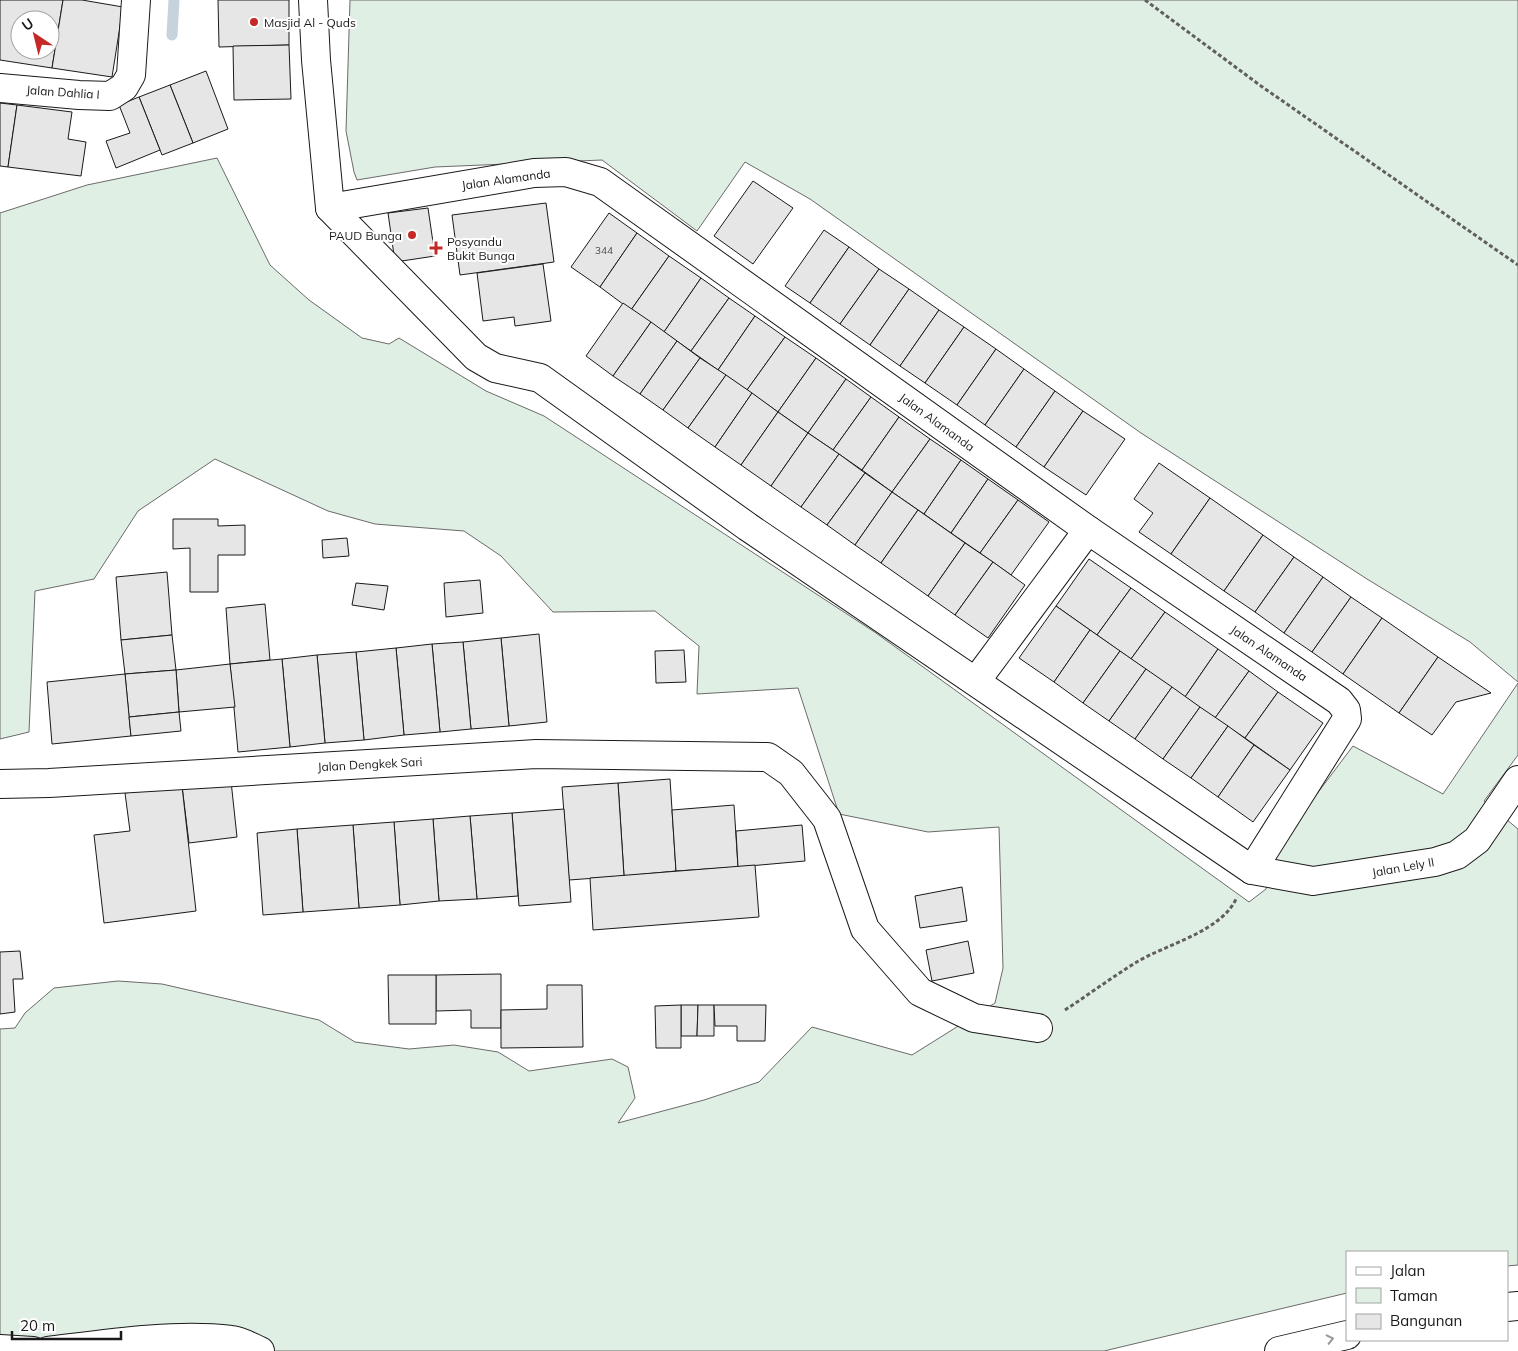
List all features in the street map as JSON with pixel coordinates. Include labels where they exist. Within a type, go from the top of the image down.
[{"type":"street","name":"Jalan Dahlia I","points":[[0,88],[110,96],[124,87],[131,75],[136,0]]},
{"type":"street","points":[[313,0],[316,60],[330,208],[476,357],[495,368],[540,378],[748,527],[1252,870]]},
{"type":"street","name":"Jalan Alamanda","points":[[330,208],[534,173],[566,172],[600,182],[1088,530],[1339,701],[1346,710],[1346,719],[1252,870]]},
{"type":"street","points":[[976,681],[1088,530]]},
{"type":"street","name":"Jalan Dengkek Sari","points":[[0,784],[536,754],[768,757],[791,773],[827,819],[865,929],[920,992],[974,1018],[1038,1028]]},
{"type":"street","name":"Jalan Lely II","points":[[1252,870],[1313,882],[1435,862],[1458,855],[1477,840],[1518,780]]},
{"type":"street","points":[[1279,1351],[1346,1335]]},
{"type":"street","points":[[48,1351],[107,1343],[183,1338],[233,1340],[260,1351]]},
{"type":"street","points":[[0,1349],[34,1351]]},
{"type":"path","points":[[1145,0],[1261,86],[1518,265]]},
{"type":"path","points":[[1038,1028],[1137,962],[1209,927],[1234,905],[1252,870]]},
{"type":"green space","points":[[350,0],[1518,0],[1518,682],[1470,642],[1367,579],[1141,433],[810,199],[745,162],[697,231],[602,160],[435,167],[357,180],[346,131]]},
{"type":"green space","points":[[217,158],[270,265],[309,300],[362,338],[389,344],[399,338],[486,391],[544,416],[876,633],[1249,902],[1266,889],[1279,844],[1353,746],[1443,794],[1518,683],[1518,755],[1484,801],[1518,829],[1518,1265],[1508,1266],[1508,1251],[1346,1251],[1346,1293],[1104,1351],[0,1351],[0,1029],[15,1028],[25,1013],[54,988],[118,981],[162,984],[319,1020],[355,1042],[409,1049],[454,1045],[498,1052],[529,1071],[612,1059],[628,1067],[635,1098],[618,1123],[704,1100],[759,1082],[812,1027],[912,1055],[995,1003],[1003,968],[999,827],[928,832],[839,814],[798,688],[697,694],[699,646],[655,611],[553,612],[501,556],[464,531],[375,524],[328,511],[215,459],[138,511],[94,579],[35,591],[29,732],[0,739],[0,213],[87,185]]},
{"type":"building","points":[[0,0],[63,0],[60,19],[60,10],[10,10],[10,60],[53,60],[52,68],[0,60]]},
{"type":"building","points":[[63,0],[82,0],[123,7],[112,77],[52,68],[53,60],[60,60],[60,19]]},
{"type":"building","name":"Masjid Al - Quds","points":[[218,0],[289,0],[289,45],[219,47]]},
{"type":"building","points":[[289,45],[291,99],[234,100],[233,46]]},
{"type":"building","points":[[206,71],[228,129],[193,143],[170,85]]},
{"type":"building","points":[[170,85],[193,143],[162,155],[139,97]]},
{"type":"building","points":[[139,97],[160,150],[116,168],[106,141],[130,133],[119,105]]},
{"type":"building","points":[[0,103],[17,105],[8,167],[0,166]]},
{"type":"building","points":[[17,105],[72,112],[68,139],[86,142],[81,176],[8,167]]},
{"type":"building","points":[[753,181],[793,208],[753,264],[714,236]]},
{"type":"building","points":[[546,203],[554,262],[460,275],[452,215]]},
{"type":"building","name":"PAUD Bunga","points":[[428,208],[435,256],[395,262],[388,213]]},
{"type":"building","points":[[609,213],[637,233],[600,287],[571,267]]},
{"type":"building","points":[[824,230],[849,247],[810,303],[785,286]]},
{"type":"building","points":[[637,233],[669,256],[631,310],[600,287]]},
{"type":"building","points":[[849,247],[879,269],[840,324],[810,303]]},
{"type":"building","points":[[669,256],[701,278],[664,332],[631,310]]},
{"type":"building","points":[[543,264],[551,321],[515,326],[514,317],[483,321],[477,273]]},
{"type":"building","points":[[879,269],[909,289],[870,345],[840,324]]},
{"type":"building","points":[[701,278],[729,298],[691,351],[664,332]]},
{"type":"building","points":[[909,289],[939,310],[900,366],[870,345]]},
{"type":"building","points":[[729,298],[755,316],[718,370],[691,351]]},
{"type":"building","points":[[623,303],[651,322],[613,376],[586,356]]},
{"type":"building","points":[[939,310],[964,327],[925,383],[900,366]]},
{"type":"building","points":[[755,316],[785,337],[747,390],[718,370]]},
{"type":"building","points":[[651,322],[677,341],[640,394],[613,376]]},
{"type":"building","points":[[964,327],[996,349],[957,405],[925,383]]},
{"type":"building","points":[[785,337],[816,358],[778,412],[747,390]]},
{"type":"building","points":[[677,341],[700,358],[663,410],[640,394]]},
{"type":"building","points":[[996,349],[1024,369],[985,425],[957,405]]},
{"type":"building","points":[[700,358],[726,375],[688,428],[663,410]]},
{"type":"building","points":[[816,358],[846,379],[808,433],[778,412]]},
{"type":"building","points":[[1024,369],[1055,391],[1016,447],[985,425]]},
{"type":"building","points":[[726,375],[752,393],[715,447],[688,428]]},
{"type":"building","points":[[846,379],[871,397],[833,450],[808,433]]},
{"type":"building","points":[[1055,391],[1083,411],[1044,467],[1016,447]]},
{"type":"building","points":[[752,393],[778,412],[741,465],[715,447]]},
{"type":"building","points":[[871,397],[899,417],[862,470],[833,450]]},
{"type":"building","points":[[1083,411],[1125,439],[1086,495],[1044,467]]},
{"type":"building","points":[[778,412],[808,433],[771,486],[741,465]]},
{"type":"building","points":[[899,417],[930,439],[892,492],[862,470]]},
{"type":"building","points":[[808,433],[839,454],[801,507],[771,486]]},
{"type":"building","points":[[930,439],[961,460],[924,514],[892,492]]},
{"type":"building","points":[[839,454],[865,473],[827,525],[801,507]]},
{"type":"building","points":[[961,460],[988,479],[951,533],[924,514]]},
{"type":"building","points":[[1159,463],[1210,498],[1171,554],[1139,532],[1153,513],[1134,499]]},
{"type":"building","points":[[865,473],[892,492],[855,545],[827,525]]},
{"type":"building","points":[[988,479],[1018,500],[980,553],[951,533]]},
{"type":"building","points":[[892,492],[918,510],[881,563],[855,545]]},
{"type":"building","points":[[1210,498],[1263,535],[1224,591],[1171,554]]},
{"type":"building","points":[[1018,500],[1049,522],[1011,575],[980,553]]},
{"type":"building","points":[[918,510],[965,543],[928,596],[881,563]]},
{"type":"building","points":[[173,519],[218,519],[218,526],[245,525],[245,555],[218,555],[218,592],[190,592],[190,548],[173,549]]},
{"type":"building","points":[[1263,535],[1294,557],[1255,612],[1224,591]]},
{"type":"building","points":[[347,538],[349,556],[323,558],[322,540]]},
{"type":"building","points":[[965,543],[993,562],[955,615],[928,596]]},
{"type":"building","points":[[1294,557],[1323,577],[1284,633],[1255,612]]},
{"type":"building","points":[[1089,559],[1131,588],[1097,635],[1056,606]]},
{"type":"building","points":[[993,562],[1025,585],[988,638],[955,615]]},
{"type":"building","points":[[167,572],[172,635],[121,640],[116,577]]},
{"type":"building","points":[[1323,577],[1351,597],[1312,652],[1284,633]]},
{"type":"building","points":[[480,580],[483,613],[446,617],[444,583]]},
{"type":"building","points":[[356,583],[388,586],[384,610],[352,605]]},
{"type":"building","points":[[1131,588],[1165,612],[1131,659],[1097,635]]},
{"type":"building","points":[[1351,597],[1382,618],[1343,674],[1312,652]]},
{"type":"building","points":[[265,604],[270,660],[230,664],[226,608]]},
{"type":"building","points":[[1056,606],[1090,630],[1054,682],[1019,658]]},
{"type":"building","points":[[1165,612],[1218,649],[1185,697],[1131,659]]},
{"type":"building","points":[[1382,618],[1438,657],[1399,713],[1343,674]]},
{"type":"building","points":[[1090,630],[1120,651],[1083,703],[1054,682]]},
{"type":"building","points":[[539,634],[547,722],[509,726],[501,638]]},
{"type":"building","points":[[172,635],[176,670],[125,674],[121,640]]},
{"type":"building","points":[[501,638],[509,726],[471,729],[463,642]]},
{"type":"building","points":[[463,642],[471,729],[440,732],[432,644]]},
{"type":"building","points":[[432,644],[440,732],[404,735],[396,648]]},
{"type":"building","points":[[396,648],[404,735],[364,740],[356,652]]},
{"type":"building","points":[[1218,649],[1249,671],[1215,718],[1185,697]]},
{"type":"building","points":[[684,650],[686,682],[656,683],[655,651]]},
{"type":"building","points":[[1120,651],[1146,669],[1109,721],[1083,703]]},
{"type":"building","points":[[356,652],[364,740],[325,743],[317,655]]},
{"type":"building","points":[[317,655],[325,743],[290,747],[282,659]]},
{"type":"building","points":[[1438,657],[1491,693],[1456,702],[1432,735],[1399,713]]},
{"type":"building","points":[[282,659],[290,747],[238,752],[230,664]]},
{"type":"building","points":[[230,664],[235,707],[179,712],[176,670]]},
{"type":"building","points":[[1146,669],[1172,687],[1135,739],[1109,721]]},
{"type":"building","points":[[176,670],[179,712],[129,717],[125,674]]},
{"type":"building","points":[[1249,671],[1278,692],[1245,738],[1215,718]]},
{"type":"building","points":[[125,674],[131,736],[52,744],[47,682]]},
{"type":"building","points":[[1172,687],[1200,707],[1163,759],[1135,739]]},
{"type":"building","points":[[1278,692],[1323,723],[1290,770],[1245,738]]},
{"type":"building","points":[[1200,707],[1228,726],[1191,778],[1163,759]]},
{"type":"building","points":[[179,712],[181,731],[131,736],[129,717]]},
{"type":"building","points":[[1228,726],[1254,745],[1218,797],[1191,778]]},
{"type":"building","points":[[1254,745],[1290,770],[1253,822],[1218,797]]},
{"type":"building","points":[[670,779],[676,871],[624,876],[618,783]]},
{"type":"building","points":[[231,781],[237,837],[189,843],[182,786]]},
{"type":"building","points":[[618,783],[624,876],[569,880],[562,787]]},
{"type":"building","points":[[182,786],[196,911],[104,923],[94,835],[130,831],[125,793]]},
{"type":"building","points":[[734,805],[738,867],[676,871],[672,810]]},
{"type":"building","points":[[564,809],[571,902],[519,906],[512,813]]},
{"type":"building","points":[[512,813],[518,896],[477,899],[470,816]]},
{"type":"building","points":[[470,816],[477,899],[439,901],[433,819]]},
{"type":"building","points":[[433,819],[439,901],[400,905],[394,822]]},
{"type":"building","points":[[394,822],[400,905],[359,908],[353,825]]},
{"type":"building","points":[[353,825],[359,908],[303,912],[297,829]]},
{"type":"building","points":[[802,825],[805,861],[738,867],[736,831]]},
{"type":"building","points":[[297,829],[303,912],[263,915],[257,833]]},
{"type":"building","points":[[755,865],[759,917],[593,930],[590,878]]},
{"type":"building","points":[[962,887],[967,921],[920,928],[915,896]]},
{"type":"building","points":[[968,941],[974,973],[932,981],[926,950]]},
{"type":"building","points":[[20,951],[23,979],[13,979],[15,1012],[0,1014],[0,952]]},
{"type":"building","points":[[501,974],[501,1028],[471,1028],[471,1010],[436,1011],[436,975]]},
{"type":"building","points":[[388,975],[436,975],[436,1024],[389,1024]]},
{"type":"building","points":[[547,985],[582,985],[583,1047],[501,1048],[501,1010],[547,1009]]},
{"type":"building","points":[[681,1005],[698,1005],[697,1036],[681,1036]]},
{"type":"building","points":[[681,1005],[681,1048],[656,1048],[655,1006]]},
{"type":"building","points":[[698,1005],[714,1005],[714,1036],[697,1036]]},
{"type":"building","points":[[714,1005],[766,1005],[765,1041],[737,1041],[737,1026],[715,1026]]},
{"type":"waterway","points":[[172,35],[174,0]]},
{"type":"place","name":"Masjid Al - Quds","points":[[254,22]]},
{"type":"place","name":"PAUD Bunga","points":[[412,235]]},
{"type":"place","name":"Posyandu Bukit Bunga","points":[[436,248]]}]
